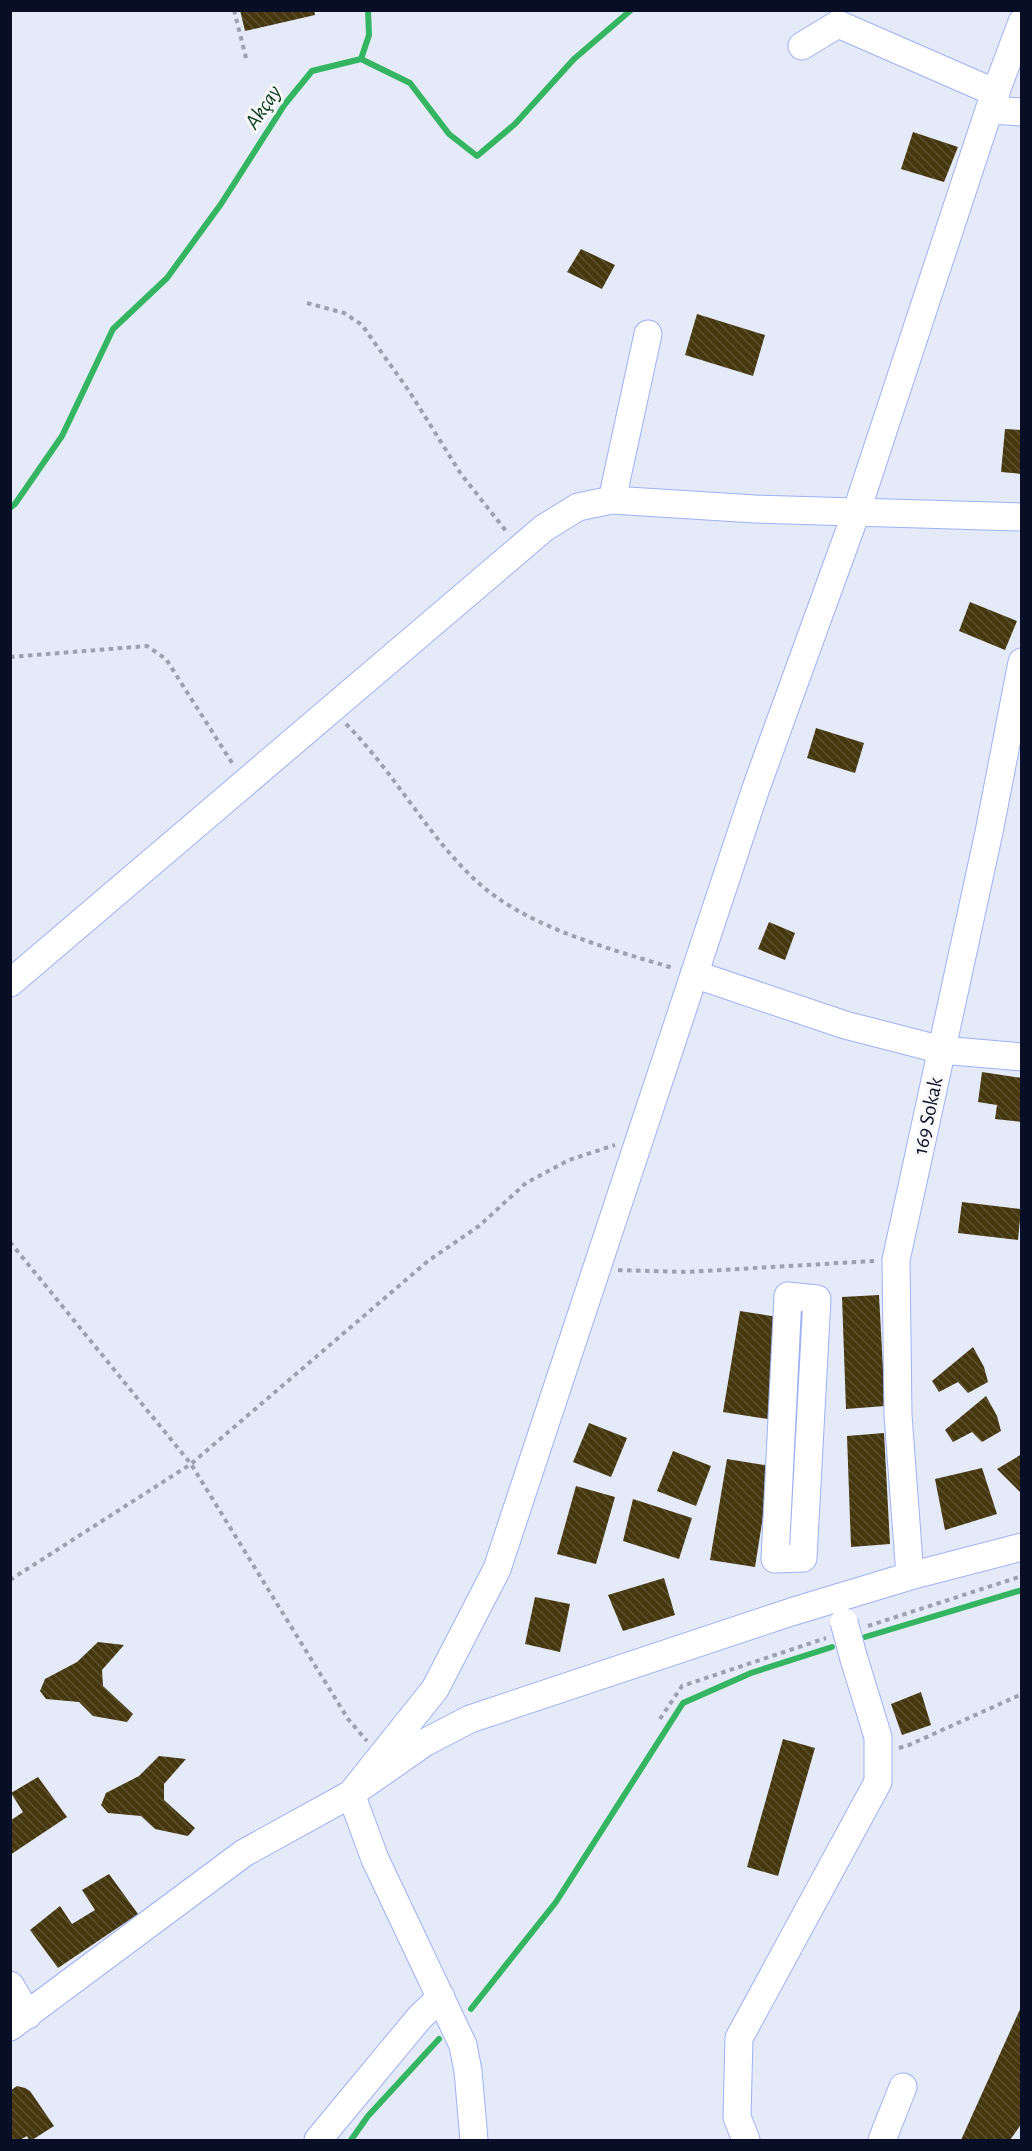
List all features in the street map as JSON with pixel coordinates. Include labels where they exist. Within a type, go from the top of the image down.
[{"type":"street","points":[[351,1794],[435,1689],[497,1569],[756,788],[856,513],[992,101],[1022,22]]},
{"type":"street","points":[[802,46],[838,24],[992,101],[1022,112]]},
{"type":"street","points":[[612,500],[648,334]]},
{"type":"street","points":[[10,984],[520,548],[544,528],[578,507],[612,500],[755,510],[1022,517]]},
{"type":"street","name":"169 Sokak","points":[[910,1576],[898,1415],[896,1260],[989,832],[1022,662]]},
{"type":"street","points":[[694,974],[845,1025],[942,1050],[1022,1058]]},
{"type":"street","points":[[788,1296],[817,1299],[803,1558],[775,1559],[788,1296]]},
{"type":"street","points":[[10,1985],[19,2021],[244,1853],[351,1794],[424,1743],[470,1719],[840,1610],[910,1576],[1022,1547]]},
{"type":"street","points":[[746,2140],[736,2117],[739,2038],[878,1782],[878,1737],[840,1610]]},
{"type":"street","points":[[351,1794],[375,1859],[463,2045],[468,2071],[474,2140]]},
{"type":"street","points":[[318,2140],[420,2017],[441,1997]]},
{"type":"street","points":[[882,2140],[903,2087]]},
{"type":"path","points":[[234,10],[247,62]]},
{"type":"path","points":[[307,303],[344,314],[362,325],[409,391],[460,474],[520,548]]},
{"type":"path","points":[[10,657],[147,646],[166,659],[231,764],[248,781]]},
{"type":"path","points":[[332,710],[388,772],[445,848],[472,877],[500,901],[530,919],[621,952],[694,974]]},
{"type":"path","points":[[10,1580],[191,1464],[428,1261],[479,1226],[526,1183],[569,1161],[598,1150],[639,1142]]},
{"type":"path","points":[[10,1242],[191,1464],[348,1719],[381,1756]]},
{"type":"path","points":[[596,1269],[687,1272],[896,1260]]},
{"type":"path","points":[[878,1753],[909,1745],[1022,1694]]},
{"type":"building","points":[[240,10],[314,10],[315,15],[245,31]]},
{"type":"building","points":[[913,132],[958,147],[944,182],[901,169]]},
{"type":"building","points":[[581,249],[615,265],[602,289],[567,272]]},
{"type":"building","points":[[697,314],[765,335],[753,376],[685,355]]},
{"type":"building","points":[[1005,429],[1022,430],[1022,474],[1001,472]]},
{"type":"building","points":[[970,602],[1017,621],[1005,650],[959,631]]},
{"type":"building","points":[[816,728],[864,743],[855,773],[807,758]]},
{"type":"building","points":[[769,922],[795,933],[785,960],[758,949]]},
{"type":"building","points":[[982,1072],[1022,1078],[1022,1122],[995,1119],[997,1105],[978,1102]]},
{"type":"building","points":[[962,1202],[1021,1209],[1018,1240],[958,1233]]},
{"type":"building","points":[[879,1295],[885,1406],[846,1409],[842,1297]]},
{"type":"building","points":[[740,1311],[784,1318],[768,1419],[723,1412]]},
{"type":"building","points":[[973,1347],[984,1367],[988,1382],[968,1393],[958,1382],[939,1392],[932,1381]]},
{"type":"building","points":[[986,1396],[997,1416],[1001,1431],[982,1442],[972,1432],[953,1442],[945,1430]]},
{"type":"building","points":[[589,1423],[627,1438],[611,1477],[573,1462]]},
{"type":"building","points":[[884,1433],[890,1544],[851,1547],[847,1436]]},
{"type":"building","points":[[673,1451],[711,1466],[696,1506],[657,1491]]},
{"type":"building","points":[[1022,1454],[1022,1494],[997,1469]]},
{"type":"building","points":[[727,1459],[771,1466],[755,1567],[710,1560]]},
{"type":"building","points":[[982,1468],[997,1514],[945,1530],[935,1479]]},
{"type":"building","points":[[576,1486],[615,1497],[596,1564],[557,1554]]},
{"type":"building","points":[[633,1499],[692,1518],[679,1559],[623,1541]]},
{"type":"building","points":[[664,1578],[675,1615],[623,1631],[608,1595]]},
{"type":"building","points":[[535,1597],[570,1604],[560,1652],[525,1644]]},
{"type":"building","points":[[98,1642],[124,1645],[102,1670],[103,1686],[133,1714],[127,1722],[93,1716],[79,1702],[46,1699],[40,1691],[45,1679],[77,1662]]},
{"type":"building","points":[[921,1692],[931,1725],[902,1735],[891,1704]]},
{"type":"building","points":[[783,1739],[815,1748],[778,1876],[747,1867]]},
{"type":"building","points":[[159,1756],[186,1759],[164,1784],[164,1800],[195,1828],[188,1836],[155,1829],[141,1816],[108,1813],[101,1805],[106,1793],[139,1776]]},
{"type":"building","points":[[38,1777],[67,1817],[10,1855],[10,1821],[23,1812],[11,1793]]},
{"type":"building","points":[[109,1874],[138,1914],[58,1968],[30,1930],[60,1906],[72,1924],[95,1910],[82,1890]]},
{"type":"building","points":[[1022,2005],[1022,2123],[1010,2140],[961,2140]]},
{"type":"building","points":[[17,2086],[30,2091],[54,2126],[32,2140],[29,2140],[27,2136],[20,2140],[10,2140],[10,2091]]},
{"type":"waterway","points":[[361,59],[369,35],[368,10]]},
{"type":"waterway","name":"Akçay","points":[[10,508],[62,436],[113,329],[167,278],[221,204],[285,104],[312,71],[361,59],[410,83],[449,134],[477,156],[515,124],[574,59],[631,10]]},
{"type":"waterway","points":[[865,1637],[1022,1590]]},
{"type":"waterway","points":[[471,2009],[556,1902],[683,1703],[751,1673],[832,1647]]},
{"type":"waterway","points":[[351,2140],[368,2116],[439,2039]]}]
